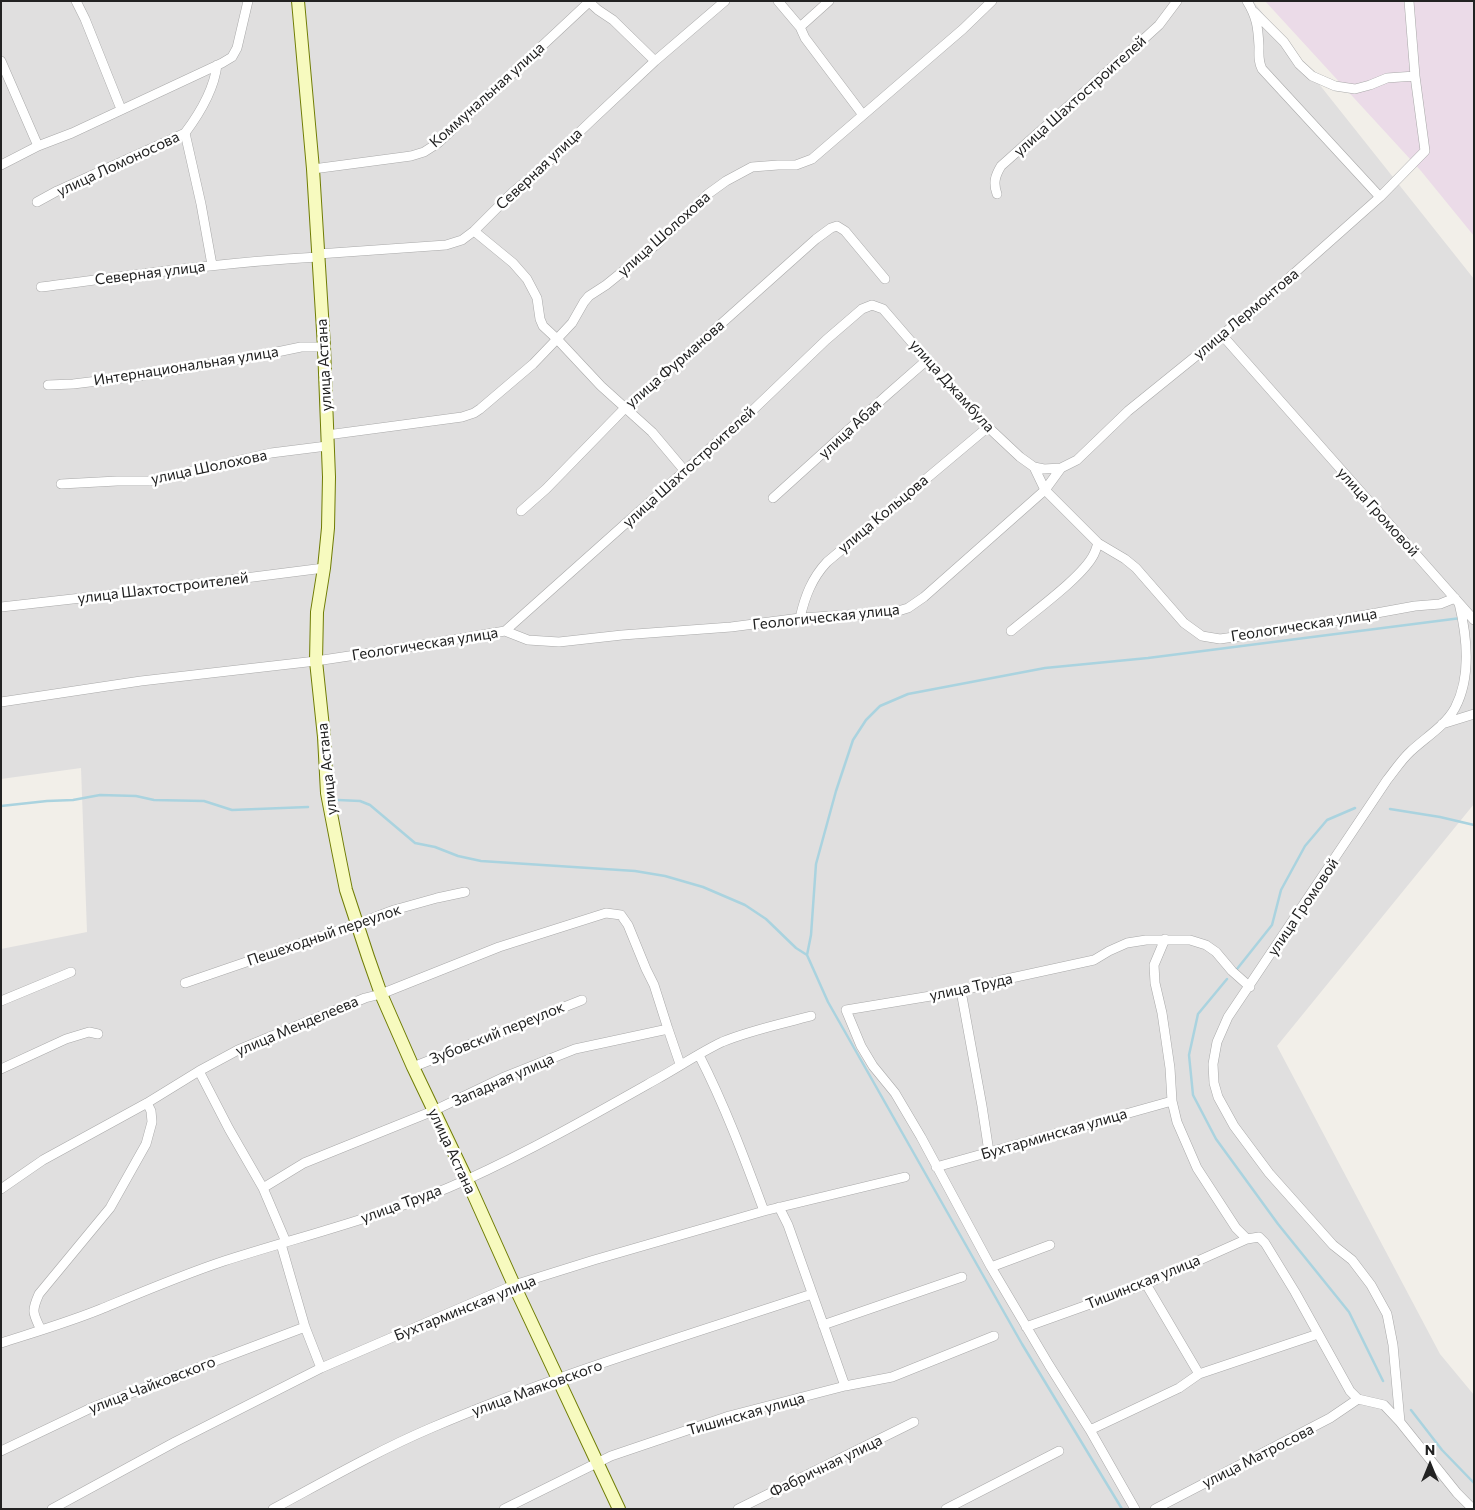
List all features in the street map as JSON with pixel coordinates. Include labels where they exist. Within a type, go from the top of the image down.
[{"type":"street","points":[[76,1],[85,18],[121,109]]},
{"type":"street","points":[[1,165],[38,146],[72,133],[217,66],[232,57],[237,48],[248,1]]},
{"type":"street","name":"улица Астана","points":[[298,1],[300,42],[313,169],[324,347],[329,477],[328,528],[317,612],[316,661],[324,737],[328,802],[346,890],[381,994],[413,1067],[619,1509]]},
{"type":"street","name":"Северная улица","points":[[41,287],[212,265],[446,244],[462,240],[474,231],[513,192],[543,167],[655,61],[725,1]]},
{"type":"street","points":[[778,1],[800,27],[805,38],[863,115]]},
{"type":"street","points":[[800,27],[830,1]]},
{"type":"street","name":"улица Шолохова","points":[[61,484],[148,480],[327,440],[462,417],[474,413],[533,364],[572,323],[589,296],[606,285],[658,243],[714,190],[726,181],[752,168],[796,165],[812,159],[992,1]]},
{"type":"street","name":"улица Шахтостроителей","points":[[997,194],[994,187],[995,175],[1002,166],[1159,25],[1177,1]]},
{"type":"street","points":[[1247,1],[1254,12],[1284,42],[1299,64],[1312,76],[1335,86],[1355,89],[1388,78],[1415,76],[1409,1]]},
{"type":"street","points":[[588,2],[613,20],[655,61]]},
{"type":"street","name":"Коммунальная улица","points":[[313,169],[411,156],[424,152],[438,142],[588,2]]},
{"type":"street","points":[[1254,12],[1257,21],[1258,63],[1262,69],[1380,197]]},
{"type":"street","points":[[1,61],[38,146]]},
{"type":"street","name":"улица Ломоносова","points":[[37,202],[185,132],[197,116],[216,79],[217,66]]},
{"type":"street","name":"улица Лермонтова","points":[[1044,469],[1061,468],[1077,460],[1128,410],[1222,336],[1380,197],[1425,151],[1415,76]]},
{"type":"street","points":[[185,132],[212,265]]},
{"type":"street","name":"улица Фурманова","points":[[521,511],[546,489],[625,408],[816,239],[831,228],[837,226],[844,231],[885,279]]},
{"type":"street","points":[[474,231],[513,263],[527,279],[537,298],[543,326],[588,373],[652,432],[684,470]]},
{"type":"street","name":"улица Шахтостроителей","points":[[505,631],[754,409],[826,340],[862,309],[872,305]]},
{"type":"street","name":"улица Джамбула","points":[[872,305],[883,309],[988,427],[1020,457],[1034,467],[1044,469]]},
{"type":"street","name":"улица Громовой","points":[[1222,336],[1457,600],[1464,624],[1466,642],[1464,679],[1454,708],[1442,724],[1410,752],[1387,780],[1228,1017],[1217,1042],[1213,1064],[1214,1083],[1218,1097],[1234,1126],[1269,1173],[1333,1245],[1352,1260],[1371,1285],[1387,1314],[1393,1345],[1400,1422]]},
{"type":"street","name":"Интернациональная улица","points":[[48,385],[139,376],[301,347],[324,347]]},
{"type":"street","name":"улица Абая","points":[[773,498],[927,360]]},
{"type":"street","name":"улица Кольцова","points":[[800,618],[811,584],[827,562],[988,427]]},
{"type":"street","name":"улица Джамбула","points":[[1034,467],[1045,490],[1098,543]]},
{"type":"street","name":"улица Лермонтова","points":[[908,608],[924,597],[1045,490],[1061,468]]},
{"type":"street","points":[[1011,631],[1071,581],[1089,562],[1098,543]]},
{"type":"street","name":"Геологическая улица","points":[[1098,543],[1136,568],[1184,623],[1202,636],[1220,639],[1457,600]]},
{"type":"street","name":"улица Шахтостроителей","points":[[1,607],[324,568]]},
{"type":"street","points":[[1457,600],[1474,620]]},
{"type":"street","name":"Геологическая улица","points":[[1,702],[140,681],[316,661],[422,646],[505,631],[528,640],[558,642],[731,627],[800,618],[895,612],[908,608]]},
{"type":"street","points":[[1442,724],[1474,714]]},
{"type":"street","name":"Пешеходный переулок","points":[[185,983],[394,910],[465,892]]},
{"type":"street","name":"улица Менделеева","points":[[1,1189],[43,1160],[238,1050],[365,998],[381,994],[499,947],[606,913],[622,915],[628,925],[654,985],[668,1029]]},
{"type":"street","name":"улица Труда","points":[[936,1167],[895,1092],[873,1066],[861,1046],[846,1010],[960,992],[1002,980],[1094,960],[1109,951],[1127,944],[1146,940],[1190,940],[1206,945],[1216,952],[1232,971],[1250,986]]},
{"type":"street","points":[[1165,940],[1154,965],[1155,983],[1162,1013],[1170,1068],[1172,1101],[1177,1122],[1197,1168],[1236,1228],[1247,1239]]},
{"type":"street","points":[[1,1001],[71,972]]},
{"type":"street","points":[[960,992],[989,1152]]},
{"type":"street","name":"Зубовский переулок","points":[[413,1067],[582,1000]]},
{"type":"street","name":"улица Труда","points":[[1,1343],[78,1318],[181,1276],[344,1225],[409,1203],[467,1180],[552,1138],[722,1042],[749,1032],[811,1016]]},
{"type":"street","points":[[668,1029],[680,1064]]},
{"type":"street","name":"Западная улица","points":[[263,1188],[304,1164],[434,1111],[502,1078],[575,1049],[668,1029]]},
{"type":"street","points":[[1,1069],[66,1039],[89,1032],[98,1034]]},
{"type":"street","points":[[699,1055],[733,1127],[764,1210]]},
{"type":"street","points":[[199,1071],[229,1129],[263,1188],[283,1243],[305,1327],[321,1368]]},
{"type":"street","name":"Бухтарминская улица","points":[[936,1167],[1172,1101]]},
{"type":"street","points":[[41,1330],[34,1315],[33,1306],[39,1294],[110,1208],[133,1168],[146,1144],[152,1122],[151,1111],[147,1103]]},
{"type":"street","points":[[936,1167],[991,1267],[1090,1430],[1135,1509]]},
{"type":"street","name":"Бухтарминская улица","points":[[52,1509],[184,1437],[321,1368],[514,1285],[764,1210],[905,1177]]},
{"type":"street","points":[[779,1207],[788,1225],[845,1386]]},
{"type":"street","name":"Тишинская улица","points":[[1026,1327],[1146,1284],[1247,1239],[1259,1237],[1265,1243],[1295,1292],[1318,1334]]},
{"type":"street","points":[[991,1267],[1050,1245]]},
{"type":"street","points":[[823,1325],[962,1277]]},
{"type":"street","points":[[1146,1284],[1199,1374]]},
{"type":"street","name":"улица Маяковского","points":[[273,1509],[380,1452],[431,1428],[557,1378],[812,1294]]},
{"type":"street","name":"улица Чайковского","points":[[1,1450],[91,1408],[305,1327]]},
{"type":"street","points":[[1090,1430],[1179,1388],[1199,1374],[1318,1334],[1350,1391],[1358,1399],[1384,1406],[1400,1422],[1457,1493],[1473,1509]]},
{"type":"street","name":"Тишинская улица","points":[[504,1509],[611,1456],[729,1416],[845,1386],[892,1377],[994,1336]]},
{"type":"street","name":"улица Матросова","points":[[1155,1509],[1330,1418],[1358,1399]]},
{"type":"street","name":"Фабричная улица","points":[[738,1509],[914,1422]]},
{"type":"street","points":[[946,1509],[1059,1451]]},
{"type":"shaded area","points":[[1,1],[1253,1],[1474,279],[1474,804],[1277,1046],[1440,1354],[1474,1395],[1474,1509],[1,1509],[1,949],[87,932],[81,768],[1,779]]},
{"type":"shaded area","points":[[1265,1],[1474,1],[1474,236],[1421,171]]},
{"type":"waterway","points":[[1122,1509],[1022,1344],[828,1002],[807,955],[811,935],[816,864],[836,791],[853,740],[866,720],[880,706],[908,694],[1045,668],[1148,658],[1461,618]]},
{"type":"waterway","points":[[1,806],[73,800],[100,795],[136,796],[154,800],[204,801],[232,810],[308,807]]},
{"type":"waterway","points":[[338,800],[360,801],[370,805],[415,843],[435,847],[458,856],[481,861],[635,871],[665,876],[703,887],[745,905],[766,919],[796,948],[807,955]]},
{"type":"waterway","points":[[1237,969],[1272,925],[1281,890],[1305,846],[1327,820],[1355,808]]},
{"type":"waterway","points":[[1390,809],[1474,825]]},
{"type":"waterway","points":[[1227,979],[1198,1014],[1189,1055],[1193,1095],[1216,1139],[1278,1224],[1349,1312],[1383,1381]]},
{"type":"waterway","points":[[1411,1410],[1442,1450],[1474,1483]]}]
